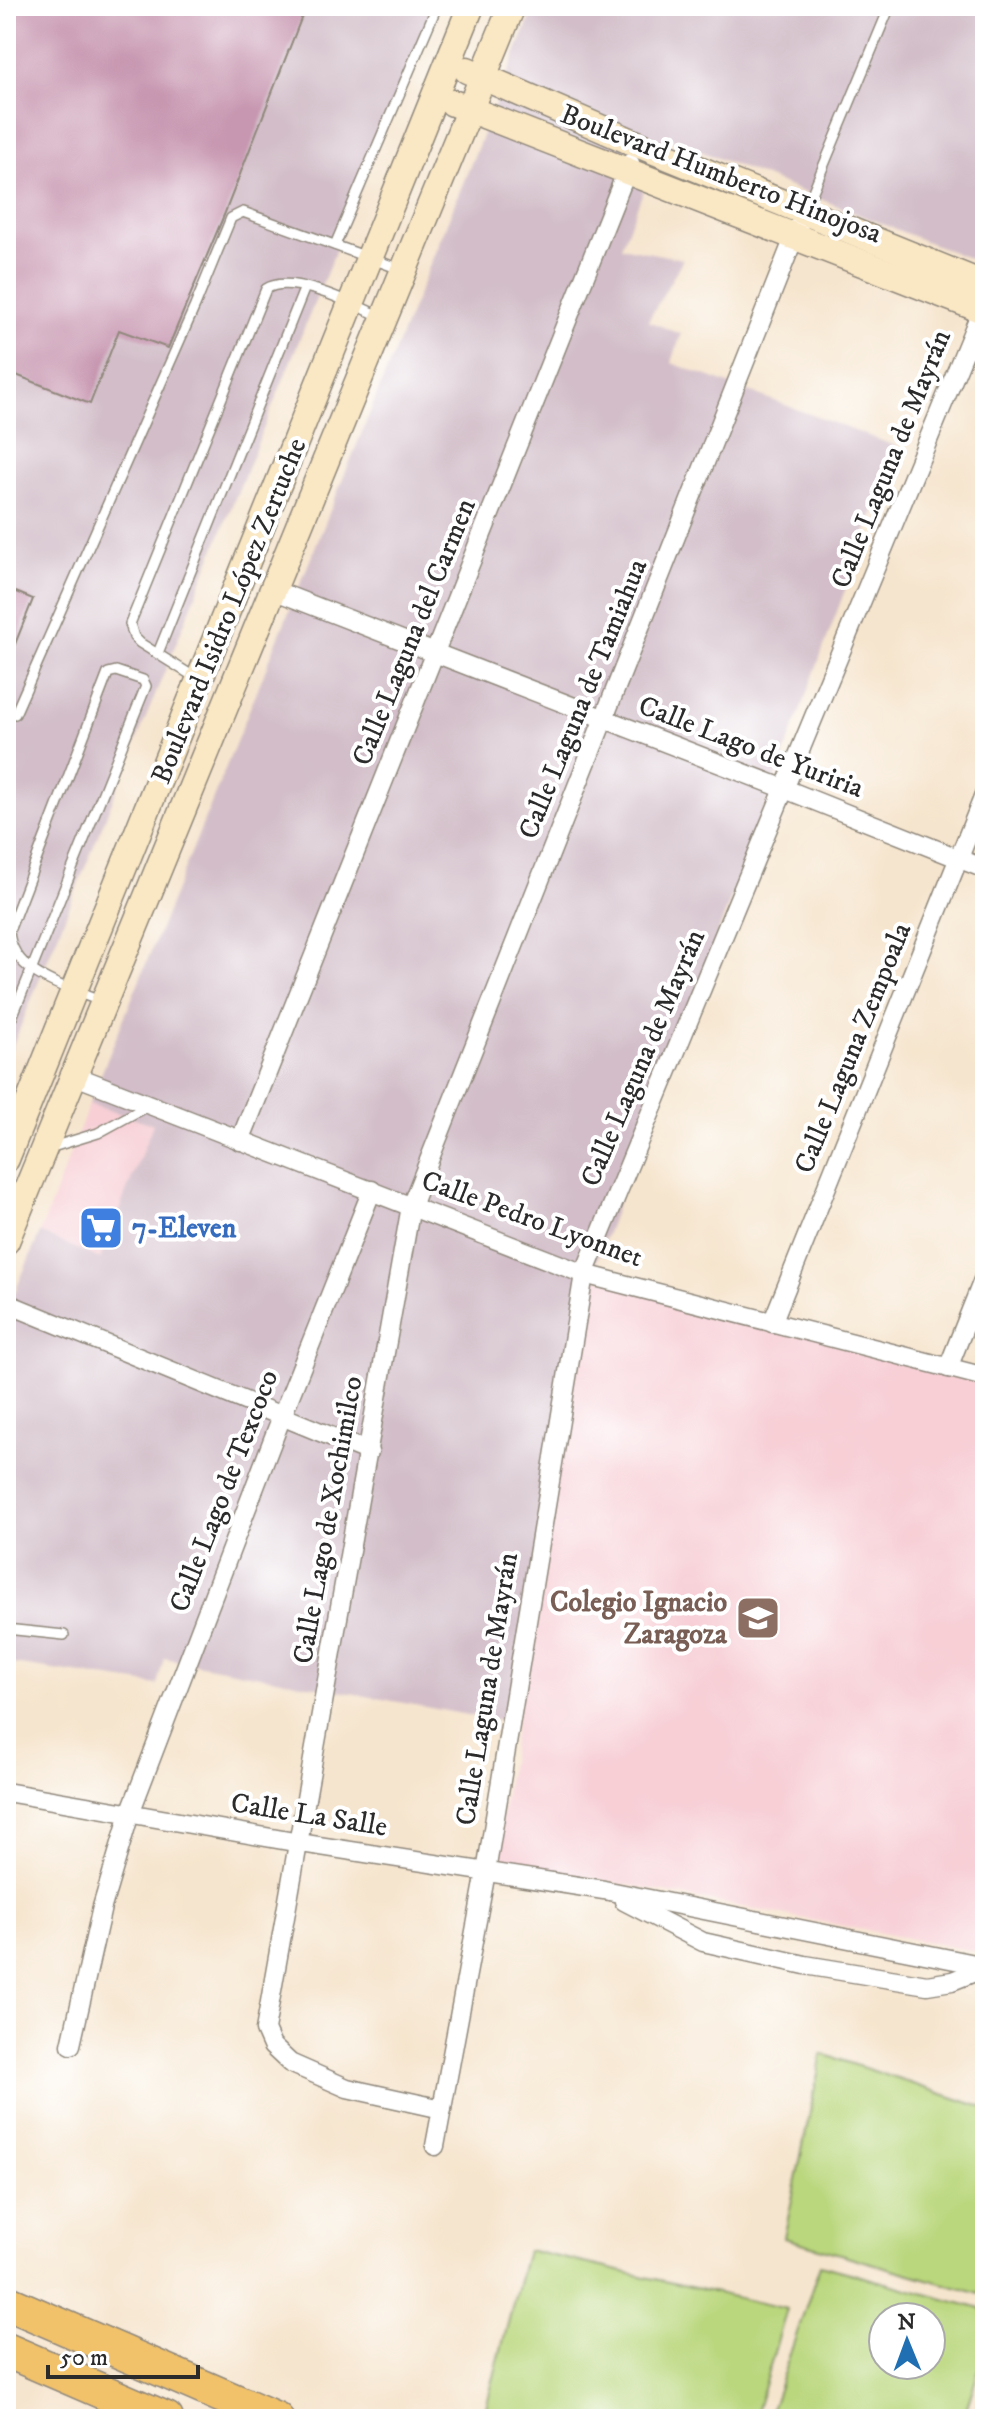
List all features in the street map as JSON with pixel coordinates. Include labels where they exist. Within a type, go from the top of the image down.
[{"type":"highway","points":[[6,2302],[276,2419]]},
{"type":"highway","points":[[6,2350],[166,2419]]},
{"type":"main road","name":"Boulevard Isidro López Zertuche","points":[[6,1159],[471,6]]},
{"type":"main road","name":"Boulevard Isidro López Zertuche","points":[[6,1241],[512,6]]},
{"type":"main road","name":"Boulevard Humberto Hinojosa","points":[[447,62],[637,144],[804,211],[984,302]]},
{"type":"main road","name":"Boulevard Humberto Hinojosa","points":[[434,96],[795,237],[984,302]]},
{"type":"main road","points":[[101,925],[129,937]]},
{"type":"street","name":"Calle Laguna del Carmen","points":[[240,1141],[637,144]]},
{"type":"street","name":"Calle Laguna de Tamiahua","points":[[411,1206],[804,211]]},
{"type":"street","name":"Calle Laguna de Mayrán","points":[[435,2146],[486,1872],[584,1274],[984,302]]},
{"type":"street","name":"Calle Lago de Yuriria","points":[[273,590],[985,869]]},
{"type":"street","name":"Calle Laguna Zempoala","points":[[772,1323],[985,793]]},
{"type":"street","name":"Calle Pedro Lyonnet","points":[[73,1075],[584,1274],[985,1377]]},
{"type":"street","name":"Calle Lago de Texcoco","points":[[71,2045],[102,1907],[130,1813],[372,1190]]},
{"type":"street","name":"Calle Lago de Xochimilco","points":[[411,1206],[265,2030],[272,2046],[290,2063],[347,2088],[442,2109]]},
{"type":"street","points":[[948,1368],[985,1275]]},
{"type":"street","points":[[6,1303],[369,1452]]},
{"type":"street","name":"Calle La Salle","points":[[6,1792],[300,1843],[604,1890],[985,1967]]},
{"type":"street","name":"Calle La Salle","points":[[604,1890],[703,1942],[777,1959],[927,1985],[952,1981],[985,1967]]},
{"type":"lane","points":[[335,245],[437,6]]},
{"type":"lane","points":[[804,211],[890,6]]},
{"type":"lane","points":[[15,714],[231,218],[243,212],[404,270]]},
{"type":"lane","points":[[199,680],[140,643],[134,637],[130,624],[266,289],[281,283],[305,287],[384,318]]},
{"type":"lane","points":[[158,653],[305,287]]},
{"type":"lane","points":[[6,1032],[31,971],[146,686],[143,680],[116,671],[108,673],[9,931],[11,949],[31,971],[103,1003]]},
{"type":"lane","points":[[6,1007],[17,1005]]},
{"type":"lane","points":[[42,1150],[98,1133],[149,1105]]},
{"type":"lane","points":[[6,1629],[64,1635]]},
{"type":"shaded area","points":[[6,6],[435,6],[6,1062]]},
{"type":"shaded area","points":[[535,6],[985,6],[985,265],[665,137],[621,247],[683,259],[648,321],[681,334],[672,363],[898,447],[592,1273],[510,1723],[164,1658],[157,1685],[6,1663],[6,1313],[40,1233],[100,1259],[153,1124],[89,1104]]},
{"type":"shaded area","points":[[89,1104],[153,1124],[100,1260],[40,1233]]},
{"type":"shaded area","name":"Colegio Ignacio Zaragoza","points":[[584,1274],[985,1376],[985,1953],[495,1860]]},
{"type":"green space","points":[[822,2054],[985,2108],[985,2281],[980,2294],[784,2238]]},
{"type":"green space","points":[[527,2250],[787,2309],[754,2419],[483,2419]]},
{"type":"green space","points":[[820,2265],[985,2310],[985,2351],[963,2419],[768,2419]]},
{"type":"building","points":[[6,6],[306,6],[168,348],[119,330],[90,404],[6,371]]},
{"type":"building","points":[[6,588],[33,599],[7,664],[6,664]]},
{"type":"place","name":"7-Eleven","points":[[101,1228]]},
{"type":"place","name":"Colegio Ignacio Zaragoza","points":[[758,1618]]}]
